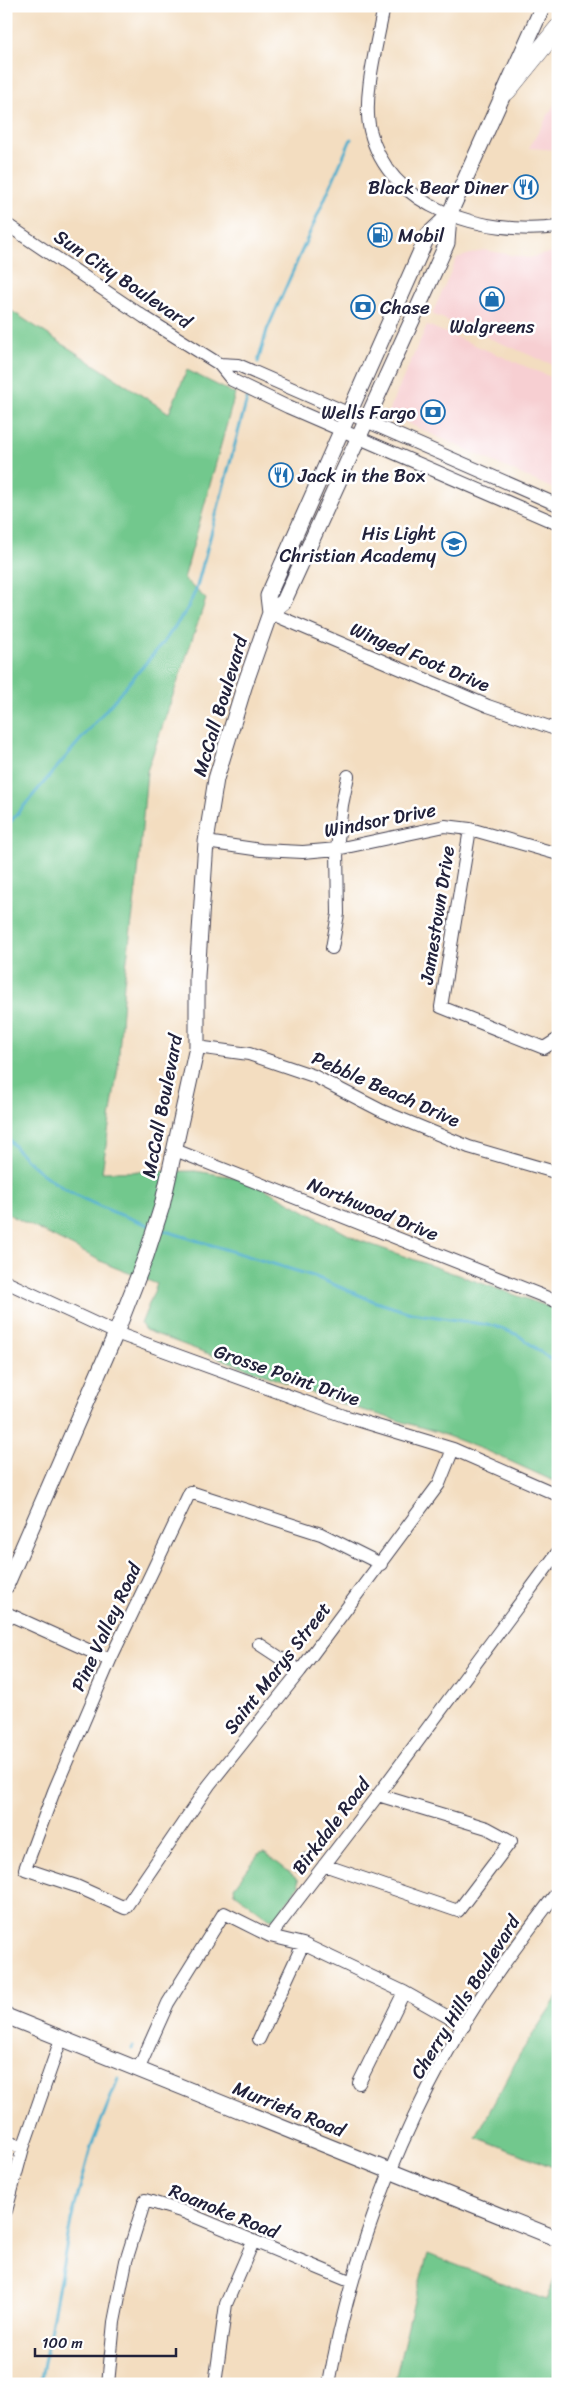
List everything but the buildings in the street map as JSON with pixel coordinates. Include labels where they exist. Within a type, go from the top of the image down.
[{"type":"highway","points":[[506,91],[558,28]]},
{"type":"main road","name":"McCall Boulevard","points":[[270,613],[284,601],[447,243],[449,215],[543,6]]},
{"type":"main road","name":"McCall Boulevard","points":[[6,1586],[116,1333],[146,1256],[162,1206],[197,1047],[197,976],[206,842],[216,780],[270,613],[268,596],[428,235],[449,215]]},
{"type":"main road","name":"Murrieta Road","points":[[6,2016],[558,2239]]},
{"type":"street","points":[[384,6],[368,100],[370,129],[380,157],[396,180],[413,195],[449,215],[492,227],[538,230],[558,227]]},
{"type":"street","name":"Sun City Boulevard","points":[[6,224],[144,317],[219,364],[232,380],[358,438],[558,524]]},
{"type":"street","name":"Sun City Boulevard","points":[[219,364],[238,365],[366,419],[558,505]]},
{"type":"street","name":"Winged Foot Drive","points":[[270,613],[488,706],[558,730]]},
{"type":"street","points":[[332,948],[338,914],[337,849],[342,805],[348,776]]},
{"type":"street","name":"Windsor Drive","points":[[206,842],[261,850],[303,852],[337,849],[445,826],[470,829],[558,854]]},
{"type":"street","name":"Jamestown Drive","points":[[470,829],[441,1007],[544,1048],[558,1040]]},
{"type":"street","name":"Pebble Beach Drive","points":[[197,1047],[249,1054],[314,1076],[382,1110],[469,1147],[558,1173]]},
{"type":"street","name":"Northwood Drive","points":[[175,1150],[558,1302]]},
{"type":"street","name":"Grosse Point Drive","points":[[6,1282],[116,1333],[335,1413],[453,1449],[558,1495]]},
{"type":"street","name":"Saint Marys Street","points":[[125,1908],[209,1784],[300,1671],[439,1484],[453,1449]]},
{"type":"street","name":"Pine Valley Road","points":[[125,1908],[76,1886],[25,1869],[54,1791],[110,1660],[190,1492],[321,1534],[381,1564]]},
{"type":"street","name":"Birkdale Road","points":[[270,1936],[378,1795],[558,1552]]},
{"type":"street","points":[[6,1613],[110,1660]]},
{"type":"street","points":[[259,1644],[300,1671]]},
{"type":"street","points":[[324,1865],[458,1911],[511,1841],[486,1828],[378,1795]]},
{"type":"street","name":"Cherry Hills Boulevard","points":[[329,2384],[352,2282],[369,2226],[426,2092],[464,2026],[508,1956],[558,1891]]},
{"type":"street","points":[[138,2070],[168,2003],[224,1913],[270,1936],[304,1944],[404,1992],[464,2026]]},
{"type":"street","points":[[258,2040],[304,1944]]},
{"type":"street","points":[[359,2083],[404,1992]]},
{"type":"street","points":[[6,2211],[23,2148],[61,2039]]},
{"type":"street","points":[[6,2141],[23,2148]]},
{"type":"street","name":"Roanoke Road","points":[[108,2384],[114,2322],[126,2261],[145,2200],[184,2212],[352,2282]]},
{"type":"street","points":[[215,2384],[226,2304],[253,2242]]},
{"type":"shaded area","points":[[558,98],[558,150],[529,148]]},
{"type":"shaded area","points":[[484,250],[528,258],[558,251],[558,367],[432,314],[457,258]]},
{"type":"shaded area","points":[[427,325],[558,380],[558,491],[387,414]]},
{"type":"green space","points":[[7,308],[169,413],[187,370],[235,394],[184,579],[206,599],[147,771],[138,874],[124,983],[118,1067],[102,1172],[195,1171],[247,1179],[358,1240],[558,1310],[558,1483],[492,1453],[437,1432],[336,1402],[145,1330],[141,1324],[157,1284],[111,1266],[6,1213]]},
{"type":"green space","points":[[265,1853],[298,1879],[299,1886],[275,1918],[269,1919],[235,1893],[234,1887],[259,1854]]},
{"type":"green space","points":[[558,1996],[558,2169],[476,2137],[520,2054]]},
{"type":"green space","points":[[428,2254],[546,2300],[558,2269],[558,2358],[552,2384],[394,2384],[414,2301]]},
{"type":"water","points":[[303,1857],[307,1863],[300,1872],[296,1872],[294,1866]]},
{"type":"waterway","points":[[258,362],[267,330],[351,139]]},
{"type":"waterway","points":[[6,827],[163,643],[186,611],[196,590],[247,399]]},
{"type":"waterway","points":[[6,1135],[20,1153],[52,1181],[90,1202],[151,1226]]},
{"type":"waterway","points":[[159,1229],[313,1276],[376,1302],[411,1313],[495,1326],[518,1335],[558,1365]]},
{"type":"waterway","points":[[40,2384],[71,2221],[91,2147],[118,2079]]},
{"type":"place","name":"Black Bear Diner","points":[[526,187]]},
{"type":"place","name":"Mobil","points":[[380,235]]},
{"type":"place","name":"Walgreens","points":[[492,299]]},
{"type":"place","name":"Chase","points":[[363,307]]},
{"type":"place","name":"Wells Fargo","points":[[433,412]]},
{"type":"place","name":"Jack in the Box","points":[[281,475]]},
{"type":"place","name":"His Light Christian Academy","points":[[454,544]]}]
